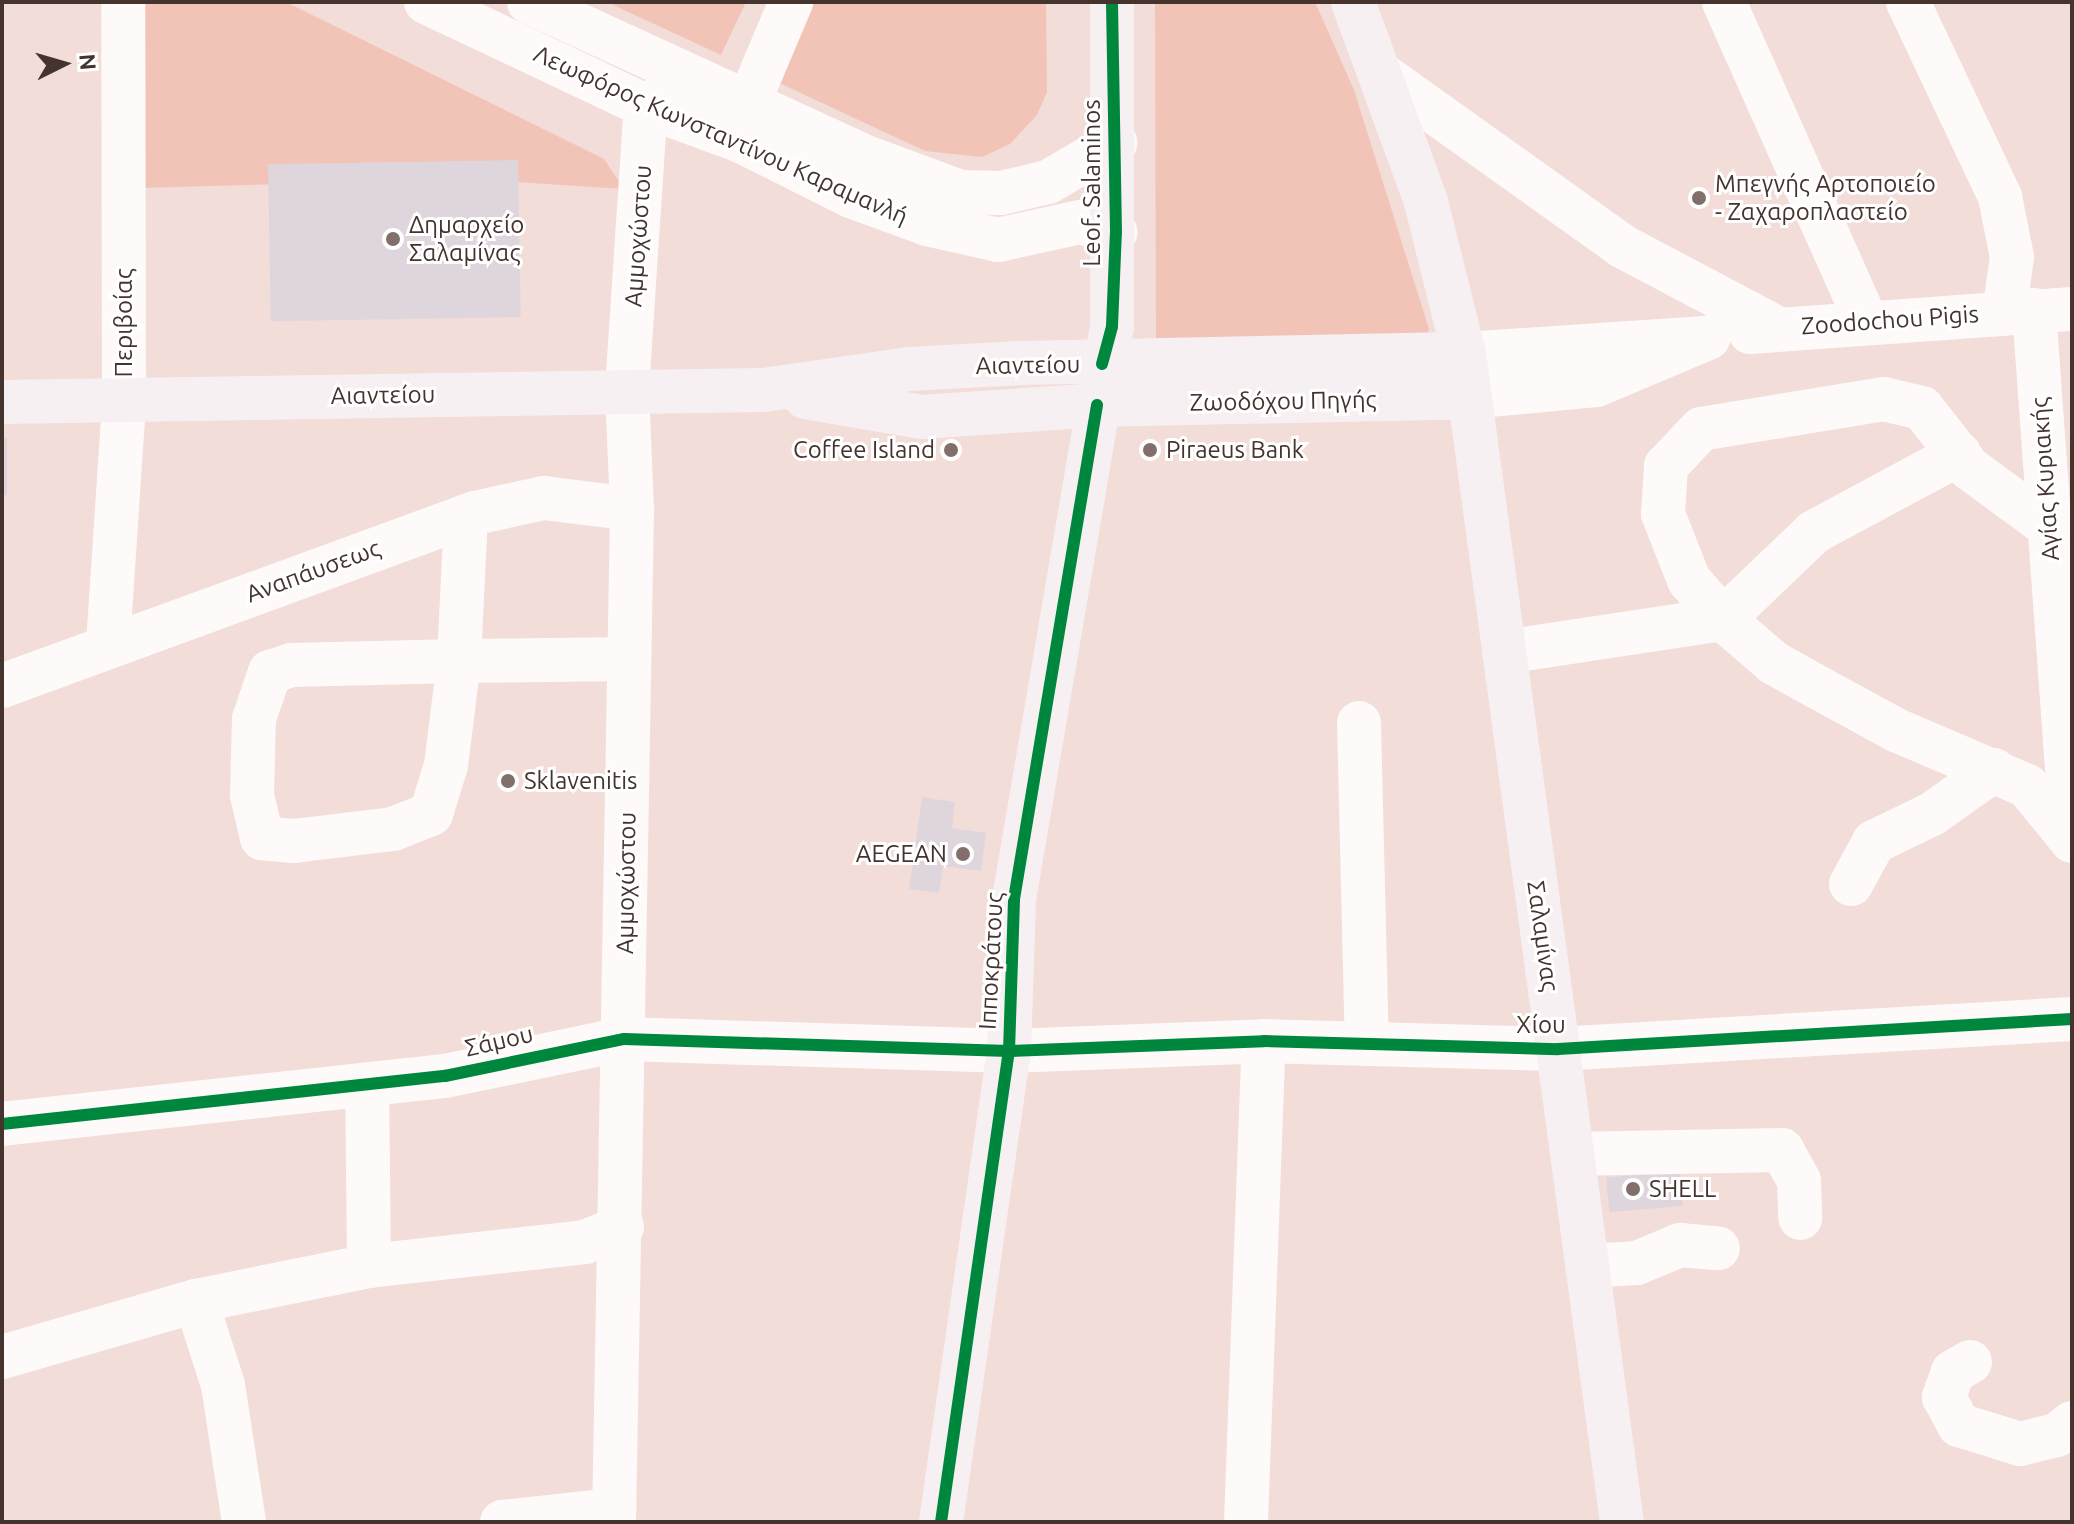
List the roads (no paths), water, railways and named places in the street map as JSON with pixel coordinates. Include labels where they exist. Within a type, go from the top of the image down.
[{"type":"main road","name":"Leof. Salaminos","points":[[1099,384],[1112,326],[1116,232],[1112,2]]},
{"type":"main road","points":[[1353,2],[1384,76],[1426,202],[1464,354],[1469,397]]},
{"type":"main road","name":"Ζωοδόχου Πηγής","points":[[1099,384],[1464,354]]},
{"type":"main road","name":"Αιαντείου","points":[[2,402],[627,389],[764,390],[909,369],[1099,384]]},
{"type":"main road","name":"Ζωοδόχου Πηγής","points":[[1099,384],[1469,397]]},
{"type":"main road","name":"Ιπποκράτους","points":[[941,1522],[1009,1051],[1014,899],[1099,384]]},
{"type":"main road","name":"Σαλαμίνας","points":[[1469,397],[1622,1522]]},
{"type":"street","name":"Περιβοίας","points":[[108,644],[124,401],[123,2]]},
{"type":"street","name":"Λεωφόρος Κωνσταντίνου Καραμανλή","points":[[426,2],[646,106],[741,141],[851,196],[974,238],[998,240],[1080,222],[1116,232]]},
{"type":"street","name":"Λεωφόρος Κωνσταντίνου Καραμανλή","points":[[529,2],[748,104],[960,192],[1001,193],[1048,182],[1115,143]]},
{"type":"street","points":[[748,104],[791,2]]},
{"type":"street","points":[[1724,2],[1866,321]]},
{"type":"street","name":"Αγίας Κυριακής","points":[[1908,2],[2000,197],[2012,257],[2037,311],[2048,526],[2064,669],[2072,840]]},
{"type":"street","points":[[1384,76],[1622,246],[1777,328]]},
{"type":"street","points":[[646,106],[692,79]]},
{"type":"street","name":"Αμμοχώστου","points":[[614,1516],[622,1227],[632,509],[627,389],[646,106]]},
{"type":"street","name":"Zoodochou Pigis","points":[[1464,354],[1708,338],[1777,328],[1866,321],[2037,311]]},
{"type":"street","name":"Zoodochou Pigis","points":[[1469,397],[1596,385],[1708,338]]},
{"type":"street","points":[[2048,526],[2006,498],[1959,454],[1922,408],[1884,399],[1701,429],[1666,466],[1663,514],[1689,580],[1723,619],[1774,663],[1819,688],[1896,730],[2027,786],[2072,840]]},
{"type":"street","points":[[1504,652],[1723,619],[1814,532],[1959,454]]},
{"type":"street","name":"Αναπάυσεως","points":[[2,686],[108,644],[466,516],[544,498],[632,509]]},
{"type":"street","points":[[466,516],[459,661],[446,765],[431,814],[393,829],[262,838],[252,795],[254,719],[270,672],[291,665],[459,661],[629,659]]},
{"type":"street","points":[[1359,723],[1367,1044]]},
{"type":"street","points":[[1851,884],[1874,842],[1932,814],[1994,770]]},
{"type":"street","name":"Χίου","points":[[1009,1051],[1264,1041],[1558,1049],[2072,1019]]},
{"type":"street","name":"Σάμου","points":[[2,1124],[445,1076],[624,1039],[1009,1051]]},
{"type":"street","points":[[1246,1522],[1264,1041]]},
{"type":"street","points":[[367,1085],[369,1266]]},
{"type":"street","points":[[1573,1154],[1782,1150],[1799,1181],[1800,1218]]},
{"type":"street","points":[[2,1357],[196,1301],[369,1266],[585,1242],[622,1227]]},
{"type":"street","points":[[1588,1266],[1637,1263],[1680,1245],[1718,1248]]},
{"type":"street","points":[[196,1301],[223,1385],[244,1522]]},
{"type":"street","points":[[1970,1362],[1953,1372],[1944,1397],[1959,1425],[2020,1444],[2057,1435],[2072,1423]]},
{"type":"street","points":[[502,1522],[614,1516]]},
{"type":"place","name":"Μπεγνής Αρτοποιείο - Ζαχαροπλαστείο","points":[[1699,198]]},
{"type":"place","name":"Δημαρχείο Σαλαμίνας","points":[[393,239]]},
{"type":"place","name":"Coffee Island","points":[[951,450]]},
{"type":"place","name":"Piraeus Bank","points":[[1150,450]]},
{"type":"place","name":"Sklavenitis","points":[[508,781]]},
{"type":"place","name":"AEGEAN","points":[[963,854]]},
{"type":"place","name":"SHELL","points":[[1633,1189]]}]
